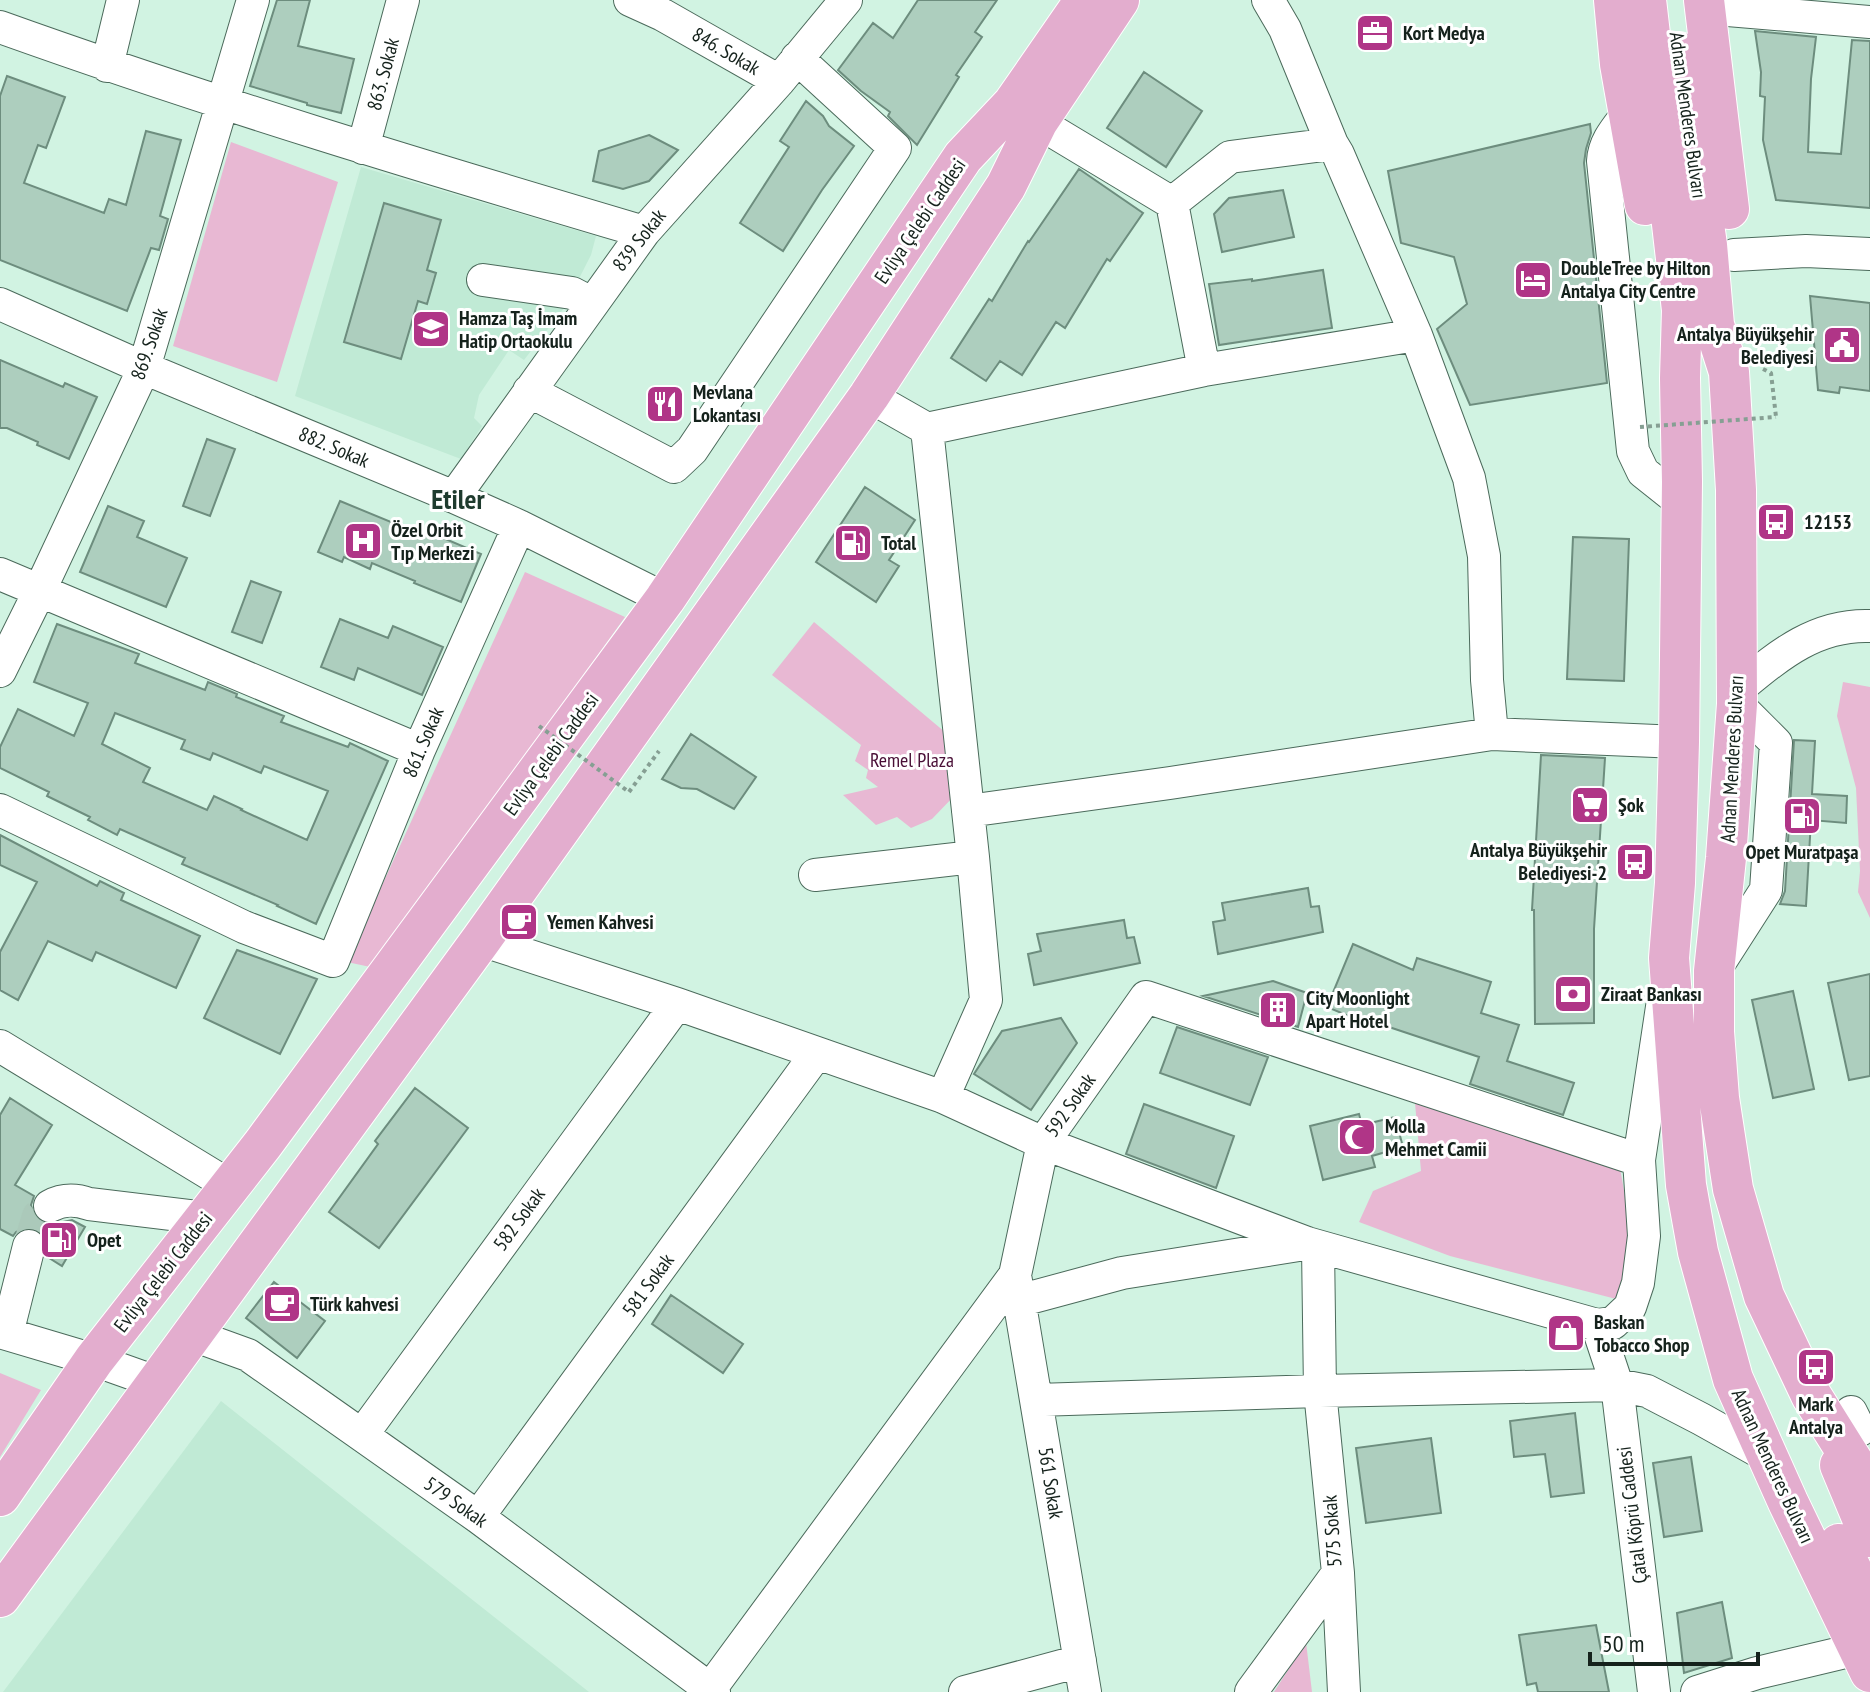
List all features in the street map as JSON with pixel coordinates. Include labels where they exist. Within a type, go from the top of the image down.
[{"type":"main road","points":[[963,157],[994,90],[1054,0]]},
{"type":"main road","name":"Evliya Çelebi Caddesi","points":[[0,1496],[94,1360],[273,1132],[665,599],[963,157],[1013,104],[1085,0]]},
{"type":"main road","points":[[0,1597],[481,940],[869,396],[1006,186],[1038,121],[1119,0]]},
{"type":"main road","points":[[1006,186],[1054,132],[1146,0]]},
{"type":"main road","points":[[1614,0],[1620,64],[1662,317],[1680,378]]},
{"type":"main road","name":"Adnan Menderes Bulvarı","points":[[1646,0],[1682,310],[1679,742],[1675,883],[1669,958],[1686,1185],[1698,1252],[1733,1379],[1864,1660]]},
{"type":"main road","points":[[1693,3],[1734,255],[1739,327],[1746,370]]},
{"type":"main road","name":"Adnan Menderes Bulvarı","points":[[1693,3],[1714,325],[1746,370],[1736,490],[1737,697],[1726,858],[1714,971],[1719,1098],[1733,1189],[1764,1296],[1811,1395],[1870,1489]]},
{"type":"main road","points":[[481,940],[477,901],[479,888],[495,860],[586,742],[665,599]]},
{"type":"main road","name":"Adnan Menderes Bulvarı","points":[[1698,1252],[1870,1607]]},
{"type":"main road","points":[[1811,1395],[1870,1537]]},
{"type":"street","points":[[107,66],[123,0]]},
{"type":"street","name":"869. Sokak","points":[[0,671],[144,368],[253,0]]},
{"type":"street","name":"863. Sokak","points":[[363,148],[403,0]]},
{"type":"street","name":"846. Sokak","points":[[529,391],[674,467],[692,450],[895,148],[788,70],[630,0]]},
{"type":"street","name":"839 Sokak","points":[[454,497],[644,232],[846,0]]},
{"type":"street","points":[[1268,0],[1285,29],[1416,335],[1469,478],[1484,556],[1487,680],[1492,734]]},
{"type":"street","points":[[1693,3],[1870,22]]},
{"type":"street","points":[[0,27],[222,104],[644,232]]},
{"type":"street","points":[[1629,112],[1607,142],[1603,161],[1633,451],[1643,472],[1682,503]]},
{"type":"street","points":[[1054,132],[1172,203],[1204,370]]},
{"type":"street","points":[[1172,203],[1230,157],[1332,144]]},
{"type":"street","points":[[1734,255],[1806,251],[1870,254]]},
{"type":"street","points":[[483,280],[572,293],[591,303]]},
{"type":"street","name":"882. Sokak","points":[[0,304],[144,368],[454,497],[665,599]]},
{"type":"street","points":[[869,396],[927,429],[1204,370],[1416,335]]},
{"type":"street","points":[[927,429],[986,1000],[943,1097]]},
{"type":"street","name":"861. Sokak","points":[[0,810],[244,927],[333,961],[419,750],[519,526]]},
{"type":"street","points":[[0,574],[419,750]]},
{"type":"street","points":[[1737,697],[1784,652],[1837,629],[1870,626]]},
{"type":"street","points":[[1737,635],[1784,652]]},
{"type":"street","points":[[968,811],[1492,734],[1679,742]]},
{"type":"street","points":[[815,875],[973,857]]},
{"type":"street","points":[[481,940],[677,1004],[943,1097],[1043,1143],[1312,1245],[1597,1325],[1613,1323],[1630,1307],[1638,1283],[1644,1236],[1639,1160],[1669,958]]},
{"type":"street","name":"592 Sokak","points":[[711,1691],[1016,1288],[1043,1143],[1146,997],[1639,1160]]},
{"type":"street","name":"582 Sokak","points":[[362,1435],[677,1004]]},
{"type":"street","points":[[2,1051],[230,1186]]},
{"type":"street","name":"581 Sokak","points":[[478,1517],[817,1053]]},
{"type":"street","points":[[50,1206],[71,1199],[89,1204],[205,1218]]},
{"type":"street","points":[[1016,1288],[1312,1245]]},
{"type":"street","name":"575 Sokak","points":[[1251,1692],[1338,1573],[1320,1391],[1312,1245]]},
{"type":"street","points":[[16,1249],[3,1333],[156,1382]]},
{"type":"street","name":"561 Sokak","points":[[1016,1288],[1083,1677]]},
{"type":"street","name":"Çatal Köprü Caddesi","points":[[1597,1325],[1617,1385],[1654,1692]]},
{"type":"street","name":"579 Sokak","points":[[190,1334],[248,1355],[478,1517],[711,1691]]},
{"type":"street","points":[[1037,1400],[1617,1385],[1647,1391],[1769,1457]]},
{"type":"street","points":[[1338,1573],[1344,1692]]},
{"type":"street","points":[[1697,1692],[1757,1673],[1864,1660]]},
{"type":"street","points":[[965,1692],[1083,1677]]},
{"type":"path","points":[[1640,427],[1776,417],[1771,373],[1746,370]]},
{"type":"path","points":[[539,726],[629,792],[659,751]]},
{"type":"shaded area","name":"Hamza Taş İmam Hatip Ortaokulu","points":[[361,167],[596,236],[591,255],[564,308],[524,360],[509,350],[479,395],[474,418],[482,426],[461,459],[295,396]]},
{"type":"shaded area","points":[[221,1401],[589,1692],[3,1692]]},
{"type":"green space","points":[[231,142],[338,182],[277,382],[173,346]]},
{"type":"green space","points":[[525,572],[625,617],[375,968],[347,962]]},
{"type":"green space","name":"Remel Plaza","points":[[814,622],[952,738],[956,794],[932,819],[911,828],[897,817],[876,825],[843,795],[878,787],[866,778],[868,770],[855,761],[861,745],[772,675]]},
{"type":"green space","points":[[1843,682],[1870,687],[1870,918],[1858,892],[1860,871],[1856,788],[1837,716]]},
{"type":"green space","points":[[1415,1103],[1620,1168],[1631,1230],[1620,1300],[1450,1256],[1359,1222],[1373,1191],[1421,1171]]},
{"type":"green space","points":[[0,1373],[41,1390],[0,1457]]},
{"type":"green space","points":[[1306,1642],[1312,1692],[1274,1692]]},
{"type":"building","points":[[277,0],[310,0],[298,46],[354,59],[341,113],[250,86]]},
{"type":"building","points":[[918,0],[997,0],[975,32],[982,37],[956,75],[959,77],[917,145],[888,116],[890,112],[838,70],[873,23],[893,38]]},
{"type":"building","points":[[1755,31],[1816,37],[1808,152],[1841,154],[1852,40],[1870,41],[1870,208],[1776,200],[1763,140],[1765,97],[1760,96],[1761,72]]},
{"type":"building","points":[[1144,72],[1202,111],[1166,167],[1107,128]]},
{"type":"building","points":[[7,76],[65,97],[46,148],[38,145],[24,183],[104,213],[109,199],[126,205],[146,131],[181,140],[160,216],[168,219],[159,250],[151,248],[127,311],[0,260],[0,96]]},
{"type":"building","points":[[806,101],[829,126],[854,146],[783,251],[740,223],[789,147],[780,141]]},
{"type":"building","name":"DoubleTree by Hilton Antalya City Centre","points":[[1590,124],[1584,163],[1607,383],[1470,405],[1437,329],[1467,304],[1454,257],[1401,243],[1388,171]]},
{"type":"building","points":[[649,135],[678,150],[649,181],[623,189],[593,181],[599,151]]},
{"type":"building","points":[[1079,169],[1143,213],[1110,261],[1107,259],[1065,328],[1056,322],[1022,375],[1000,361],[986,381],[951,358]]},
{"type":"building","points":[[1283,190],[1294,237],[1222,252],[1214,214],[1229,198]]},
{"type":"building","points":[[384,203],[441,220],[427,270],[436,273],[427,304],[418,301],[401,359],[344,342]]},
{"type":"building","points":[[1323,270],[1332,328],[1219,345],[1209,284]]},
{"type":"building","name":"Antalya Büyükşehir Belediyesi","points":[[1810,296],[1870,303],[1870,391],[1840,387],[1839,393],[1818,390]]},
{"type":"building","points":[[0,360],[63,387],[65,383],[97,397],[69,459],[7,428],[0,428]]},
{"type":"building","points":[[207,439],[235,449],[210,516],[183,506]]},
{"type":"building","points":[[865,487],[915,520],[889,560],[899,566],[876,602],[816,562]]},
{"type":"building","points":[[340,501],[432,539],[434,534],[481,554],[461,602],[372,563],[370,569],[344,557],[342,562],[318,552]]},
{"type":"building","points":[[108,506],[144,521],[137,537],[187,558],[166,607],[80,572]]},
{"type":"building","points":[[1573,537],[1629,539],[1624,681],[1567,679]]},
{"type":"building","points":[[251,581],[281,592],[262,643],[232,632]]},
{"type":"building","points":[[340,619],[388,638],[393,626],[443,647],[422,695],[358,668],[354,680],[321,667]]},
{"type":"building","points":[[57,624],[139,654],[135,663],[205,690],[208,682],[284,716],[281,722],[348,747],[350,743],[388,761],[316,924],[182,864],[185,858],[120,829],[117,835],[88,820],[90,817],[47,796],[49,792],[0,768],[0,747],[18,709],[74,736],[88,703],[34,682]],"holes":[[[115,713],[185,740],[181,749],[210,760],[213,753],[261,773],[264,766],[328,791],[307,840],[214,796],[207,810],[143,782],[150,768],[102,744]]]},
{"type":"building","points":[[691,734],[756,777],[734,809],[697,789],[681,788],[662,779]]},
{"type":"building","points":[[1794,740],[1815,741],[1812,794],[1847,796],[1846,823],[1811,820],[1806,906],[1780,904],[1785,891]]},
{"type":"building","points":[[1541,755],[1605,758],[1594,929],[1594,1023],[1535,1024],[1532,910]]},
{"type":"building","points":[[0,835],[97,886],[100,881],[124,893],[121,900],[200,936],[176,988],[96,952],[92,961],[48,941],[18,1000],[0,990],[0,952],[37,882],[0,865]]},
{"type":"building","points":[[1308,888],[1311,907],[1319,906],[1323,932],[1218,954],[1213,922],[1225,920],[1222,903]]},
{"type":"building","points":[[1124,920],[1127,938],[1134,937],[1140,963],[1034,985],[1028,954],[1041,951],[1037,934]]},
{"type":"building","points":[[1353,944],[1413,970],[1417,958],[1491,982],[1481,1013],[1519,1025],[1507,1061],[1574,1083],[1563,1115],[1470,1084],[1479,1057],[1377,1023],[1375,1027],[1327,1007]]},
{"type":"building","points":[[237,950],[317,979],[280,1054],[204,1018]]},
{"type":"building","points":[[1870,974],[1870,1076],[1849,1080],[1828,983]]},
{"type":"building","name":"City Moonlight Apart Hotel","points":[[1273,981],[1307,993],[1298,1027],[1203,996]]},
{"type":"building","points":[[1793,991],[1814,1089],[1773,1098],[1752,1000]]},
{"type":"building","points":[[1061,1018],[1077,1043],[1031,1110],[974,1074],[1002,1031]]},
{"type":"building","points":[[1177,1027],[1268,1057],[1250,1105],[1160,1073]]},
{"type":"building","points":[[415,1088],[468,1128],[379,1248],[329,1212],[378,1144],[375,1141]]},
{"type":"building","points":[[10,1098],[52,1125],[15,1185],[34,1196],[31,1205],[40,1222],[49,1225],[72,1220],[85,1227],[62,1266],[46,1256],[47,1242],[42,1232],[33,1227],[25,1228],[13,1236],[0,1229],[0,1115]]},
{"type":"building","points":[[1144,1104],[1234,1136],[1216,1188],[1126,1154]]},
{"type":"building","name":"Molla Mehmet Camii","points":[[1359,1114],[1362,1125],[1395,1117],[1403,1147],[1372,1156],[1375,1167],[1323,1180],[1310,1126]]},
{"type":"building","points":[[274,1282],[325,1321],[297,1358],[246,1318]]},
{"type":"building","points":[[671,1295],[743,1344],[723,1373],[652,1324]]},
{"type":"building","points":[[1575,1413],[1584,1493],[1551,1497],[1545,1454],[1514,1457],[1510,1421]]},
{"type":"building","points":[[1431,1438],[1441,1513],[1366,1523],[1356,1448]]},
{"type":"building","points":[[1691,1457],[1702,1531],[1664,1537],[1653,1463]]},
{"type":"building","points":[[1722,1602],[1732,1658],[1684,1673],[1677,1613]]},
{"type":"building","points":[[1596,1625],[1609,1692],[1538,1692],[1536,1683],[1527,1685],[1519,1635]]},
{"type":"tunnel","points":[[29,1246],[38,1216],[50,1206]]},
{"type":"place","name":"Kort Medya","points":[[1375,33]]},
{"type":"place","name":"DoubleTree by Hilton Antalya City Centre","points":[[1533,280]]},
{"type":"place","name":"Hamza Taş İmam Hatip Ortaokulu","points":[[431,329]]},
{"type":"place","name":"Antalya Büyükşehir Belediyesi","points":[[1842,345]]},
{"type":"place","name":"Mevlana Lokantası","points":[[665,404]]},
{"type":"place","name":"12153","points":[[1776,522]]},
{"type":"place","name":"Özel Orbit Tıp Merkezi","points":[[363,541]]},
{"type":"place","name":"Total","points":[[853,543]]},
{"type":"place","name":"Şok","points":[[1590,805]]},
{"type":"place","name":"Opet Muratpaşa","points":[[1802,816]]},
{"type":"place","name":"Antalya Büyükşehir Belediyesi-2","points":[[1635,862]]},
{"type":"place","name":"Yemen Kahvesi","points":[[519,922]]},
{"type":"place","name":"Ziraat Bankası","points":[[1573,994]]},
{"type":"place","name":"City Moonlight Apart Hotel","points":[[1278,1010]]},
{"type":"place","name":"Molla Mehmet Camii","points":[[1357,1137]]},
{"type":"place","name":"Opet","points":[[59,1240]]},
{"type":"place","name":"Türk kahvesi","points":[[282,1304]]},
{"type":"place","name":"Baskan Tobacco Shop","points":[[1566,1333]]},
{"type":"place","name":"Mark Antalya","points":[[1816,1367]]},
{"type":"district","name":"Etiler","points":[[458,498]]}]
